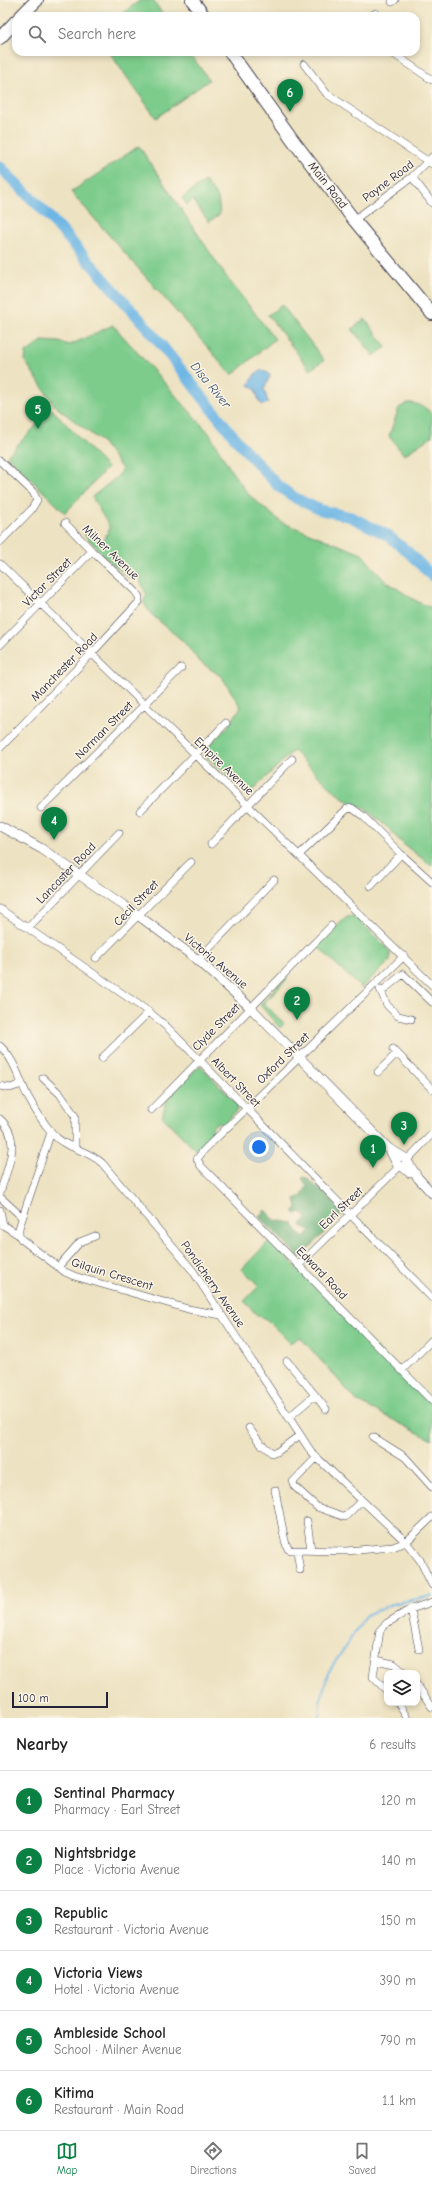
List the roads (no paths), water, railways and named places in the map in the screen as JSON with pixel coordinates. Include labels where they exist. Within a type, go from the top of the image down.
[{"type":"main road","points":[[25,12],[37,0]]},
{"type":"main road","points":[[192,0],[201,12]]},
{"type":"main road","points":[[0,38],[12,25]]},
{"type":"main road","name":"Main Road","points":[[233,56],[295,143],[354,220],[432,314]]},
{"type":"street","points":[[397,56],[432,80]]},
{"type":"street","points":[[304,64],[327,94],[431,161]]},
{"type":"street","name":"Payne Road","points":[[354,220],[431,161]]},
{"type":"street","points":[[412,177],[432,203]]},
{"type":"street","points":[[0,461],[33,492],[37,500],[31,510],[0,542]]},
{"type":"street","name":"Milner Avenue","points":[[65,523],[92,551],[135,591],[140,598]]},
{"type":"street","name":"Victor Street","points":[[0,645],[92,551]]},
{"type":"street","name":"Empire Avenue","points":[[0,564],[404,956],[432,985]]},
{"type":"street","name":"Manchester Road","points":[[0,748],[135,608],[140,598]]},
{"type":"street","name":"Norman Street","points":[[41,808],[181,668]]},
{"type":"street","points":[[140,811],[226,723]]},
{"type":"street","points":[[211,844],[292,759]]},
{"type":"street","points":[[299,855],[347,809],[352,808],[357,810],[401,854],[432,882]]},
{"type":"street","name":"Victoria Avenue","points":[[0,826],[29,840],[139,916],[198,960],[251,1008],[432,1193]]},
{"type":"street","name":"Lancaster Road","points":[[28,928],[119,833]]},
{"type":"street","points":[[371,886],[401,854]]},
{"type":"street","name":"Cecil Street","points":[[96,958],[191,862]]},
{"type":"street","points":[[198,960],[274,880]]},
{"type":"street","name":"Albert Street","points":[[0,909],[148,1012],[200,1059],[432,1298]]},
{"type":"street","name":"Clyde Street","points":[[151,1110],[331,926]]},
{"type":"street","name":"Oxford Street","points":[[198,1159],[200,1153],[404,956]]},
{"type":"street","points":[[382,991],[403,974],[432,1002]]},
{"type":"street","points":[[376,984],[382,991],[387,1005],[398,1016],[411,1019]]},
{"type":"street","points":[[102,1058],[148,1012]]},
{"type":"street","name":"Pondicherry Avenue","points":[[0,1046],[10,1056],[36,1112],[51,1132],[60,1141],[95,1156],[115,1176],[182,1255],[288,1418],[316,1458],[406,1542],[420,1560],[432,1585]]},
{"type":"street","points":[[378,1072],[395,1051],[432,1089]]},
{"type":"street","points":[[43,1078],[60,1094],[75,1116],[76,1148]]},
{"type":"street","points":[[0,1086],[10,1088],[22,1084]]},
{"type":"street","points":[[0,1119],[11,1133],[13,1143],[0,1193]]},
{"type":"street","points":[[19,1235],[22,1217],[51,1132]]},
{"type":"street","name":"Earl Street","points":[[299,1264],[432,1134]]},
{"type":"street","name":"Edward Road","points":[[198,1159],[201,1166],[432,1401]]},
{"type":"street","points":[[0,1197],[22,1217]]},
{"type":"street","points":[[0,1210],[2,1228]]},
{"type":"street","name":"Gilquin Crescent","points":[[2,1228],[19,1235],[24,1241],[58,1267],[74,1276],[188,1308],[221,1315]]},
{"type":"street","points":[[58,1267],[80,1242],[95,1236]]},
{"type":"street","points":[[402,1370],[432,1340]]},
{"type":"street","points":[[287,1361],[326,1409]]},
{"type":"street","points":[[288,1418],[315,1395]]},
{"type":"street","points":[[249,1428],[260,1443],[272,1453],[277,1452],[300,1435]]},
{"type":"street","points":[[373,1437],[404,1457],[432,1487]]},
{"type":"street","points":[[316,1458],[293,1484],[314,1505],[345,1517],[361,1501]]},
{"type":"street","points":[[275,1490],[287,1548],[290,1550],[383,1548],[406,1542],[432,1518]]},
{"type":"street","points":[[308,1521],[311,1550]]},
{"type":"street","points":[[297,1551],[300,1570]]},
{"type":"street","points":[[384,1688],[373,1678],[381,1628],[411,1610],[432,1602]]},
{"type":"street","points":[[411,1610],[419,1650]]},
{"type":"street","points":[[376,1660],[394,1664],[401,1670]]},
{"type":"street","points":[[420,1689],[432,1707]]},
{"type":"street","points":[[400,1706],[406,1716]]},
{"type":"water","points":[[262,370],[270,376],[264,389],[268,402],[264,405],[260,403],[255,389],[249,385],[255,374]]},
{"type":"waterway","name":"Disa River","points":[[0,167],[46,213],[151,332],[239,443],[278,486],[297,499],[321,510],[351,517],[387,535],[406,550],[432,576]]},
{"type":"waterway","points":[[320,1718],[320,1703],[328,1673],[366,1615],[392,1604],[432,1596]]},
{"type":"place","name":"Kitima","points":[[290,112]]},
{"type":"place","name":"Ambleside School","points":[[38,429]]},
{"type":"place","name":"Victoria Views","points":[[54,840]]},
{"type":"place","name":"Nightsbridge","points":[[297,1020]]},
{"type":"place","name":"Republic","points":[[404,1145]]},
{"type":"place","name":"Sentinal Pharmacy","points":[[373,1168]]}]
